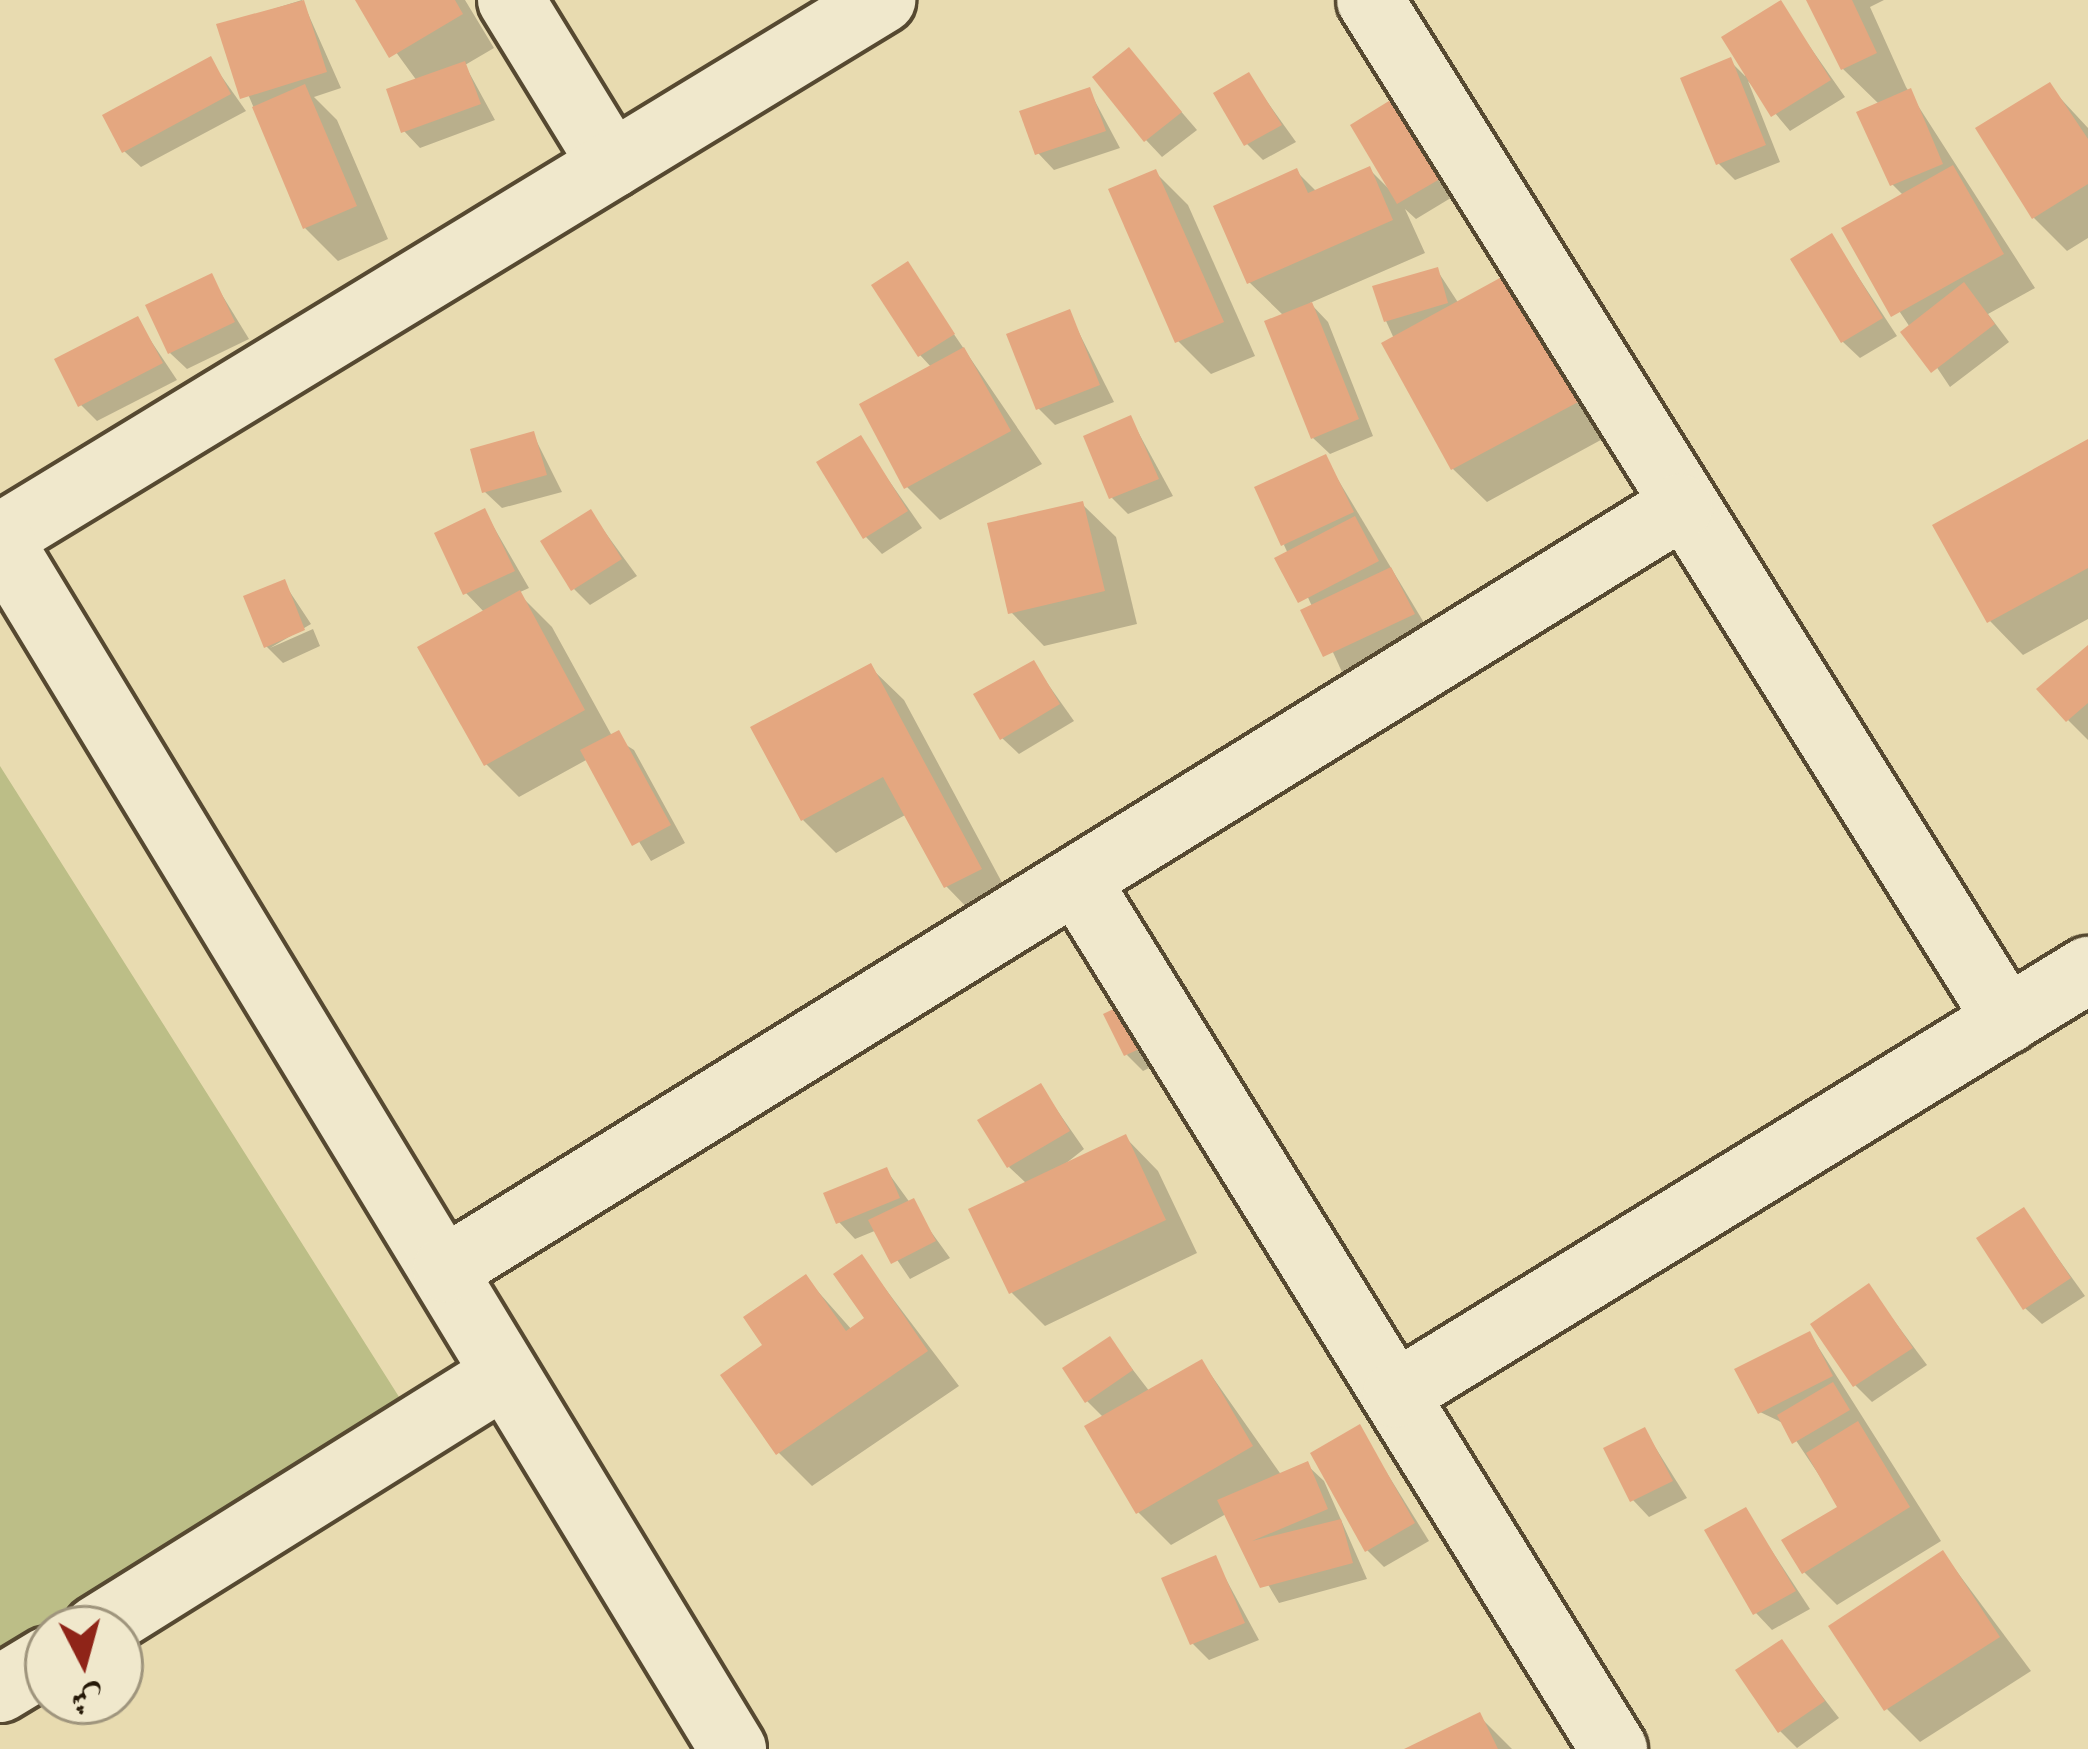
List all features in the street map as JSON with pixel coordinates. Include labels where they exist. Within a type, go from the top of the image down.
[{"type":"street","points":[[511,0],[612,165]]},
{"type":"street","points":[[733,1749],[0,539],[882,0]]},
{"type":"street","points":[[1370,0],[1680,507],[2007,1020]]},
{"type":"street","points":[[446,1269],[1680,507]]},
{"type":"street","points":[[1077,881],[1614,1749]]},
{"type":"street","points":[[1396,1394],[2088,970]]},
{"type":"street","points":[[135,1605],[504,1375]]},
{"type":"green space","points":[[0,766],[413,1419],[115,1605],[24,1605],[24,1653],[0,1677]]},
{"type":"building","points":[[304,0],[327,72],[240,99],[216,24]]},
{"type":"building","points":[[355,0],[455,0],[463,14],[389,58]]},
{"type":"building","points":[[1781,0],[1831,80],[1771,117],[1721,37]]},
{"type":"building","points":[[1806,0],[1852,0],[1877,53],[1841,70]]},
{"type":"building","points":[[1129,47],[1182,112],[1144,142],[1092,77]]},
{"type":"building","points":[[211,56],[231,94],[122,153],[102,115]]},
{"type":"building","points":[[1731,57],[1766,145],[1716,165],[1680,78]]},
{"type":"building","points":[[465,61],[481,104],[401,133],[386,89]]},
{"type":"building","points":[[1249,72],[1282,125],[1244,146],[1213,93]]},
{"type":"building","points":[[2050,82],[2088,139],[2088,184],[2032,219],[1975,128]]},
{"type":"building","points":[[305,84],[357,206],[303,229],[252,107]]},
{"type":"building","points":[[1090,87],[1106,131],[1035,155],[1019,111]]},
{"type":"building","points":[[1911,88],[1943,164],[1890,186],[1856,112]]},
{"type":"building","points":[[1397,96],[1445,176],[1397,204],[1350,125]]},
{"type":"building","points":[[1953,165],[2004,254],[1891,317],[1841,228]]},
{"type":"building","points":[[1370,166],[1393,220],[1247,284],[1213,206],[1297,168],[1308,193]]},
{"type":"building","points":[[1156,169],[1224,322],[1175,343],[1108,189]]},
{"type":"building","points":[[1832,233],[1883,318],[1841,343],[1790,259]]},
{"type":"building","points":[[908,261],[955,334],[918,357],[871,285]]},
{"type":"building","points":[[1438,267],[1448,303],[1384,322],[1372,286]]},
{"type":"building","points":[[212,273],[235,322],[168,354],[145,305]]},
{"type":"building","points":[[1509,273],[1580,401],[1451,470],[1381,343]]},
{"type":"building","points":[[1964,282],[1995,324],[1931,373],[1900,332]]},
{"type":"building","points":[[1312,302],[1359,419],[1311,439],[1264,321]]},
{"type":"building","points":[[1070,309],[1100,385],[1036,410],[1006,334]]},
{"type":"building","points":[[138,316],[163,363],[78,407],[54,359]]},
{"type":"building","points":[[964,347],[1011,431],[904,489],[859,404]]},
{"type":"building","points":[[1131,415],[1159,479],[1109,499],[1083,436]]},
{"type":"building","points":[[534,431],[547,475],[482,493],[470,449]]},
{"type":"building","points":[[861,435],[908,511],[863,539],[816,462]]},
{"type":"building","points":[[2088,439],[2088,568],[1987,623],[1932,525]]},
{"type":"building","points":[[1326,454],[1354,512],[1281,546],[1254,487]]},
{"type":"building","points":[[1083,501],[1105,591],[1008,614],[987,523]]},
{"type":"building","points":[[485,508],[515,571],[463,595],[434,533]]},
{"type":"building","points":[[591,509],[622,559],[571,591],[540,541]]},
{"type":"building","points":[[1355,516],[1379,561],[1298,603],[1274,558]]},
{"type":"building","points":[[1391,567],[1415,614],[1323,657],[1300,610]]},
{"type":"building","points":[[285,579],[305,630],[264,648],[243,596]]},
{"type":"building","points":[[520,590],[585,710],[484,766],[417,647]]},
{"type":"building","points":[[2088,645],[2088,703],[2066,722],[2036,689]]},
{"type":"building","points":[[1034,660],[1060,704],[1000,740],[973,694]]},
{"type":"building","points":[[871,663],[982,869],[944,888],[883,777],[801,821],[750,727]]},
{"type":"building","points":[[619,730],[671,825],[632,846],[580,750]]},
{"type":"building","points":[[1155,989],[1176,1032],[1124,1056],[1103,1014]]},
{"type":"building","points":[[1041,1083],[1070,1131],[1007,1168],[977,1120]]},
{"type":"building","points":[[1126,1134],[1166,1220],[1009,1294],[968,1209]]},
{"type":"building","points":[[887,1167],[900,1198],[836,1224],[823,1193]]},
{"type":"building","points":[[914,1198],[936,1241],[891,1264],[868,1220]]},
{"type":"building","points":[[2024,1207],[2071,1278],[2023,1310],[1976,1238]]},
{"type":"building","points":[[862,1254],[928,1351],[776,1455],[720,1375],[762,1345],[743,1317],[806,1274],[846,1331],[864,1318],[833,1274]]},
{"type":"building","points":[[1869,1283],[1913,1348],[1853,1387],[1810,1324]]},
{"type":"building","points":[[1810,1331],[1833,1376],[1758,1414],[1734,1369]]},
{"type":"building","points":[[1110,1336],[1133,1370],[1085,1403],[1062,1368]]},
{"type":"building","points":[[1202,1359],[1253,1446],[1136,1514],[1084,1426]]},
{"type":"building","points":[[1833,1382],[1850,1410],[1792,1444],[1777,1415]]},
{"type":"building","points":[[1858,1421],[1910,1507],[1802,1574],[1781,1540],[1837,1507],[1806,1453]]},
{"type":"building","points":[[1360,1424],[1415,1523],[1365,1552],[1310,1453]]},
{"type":"building","points":[[1645,1427],[1673,1481],[1630,1502],[1603,1448]]},
{"type":"building","points":[[1308,1461],[1328,1509],[1252,1541],[1341,1519],[1353,1563],[1260,1588],[1217,1500]]},
{"type":"building","points":[[1746,1507],[1796,1591],[1753,1615],[1704,1530]]},
{"type":"building","points":[[1943,1550],[2000,1637],[1884,1711],[1828,1626]]},
{"type":"building","points":[[1216,1555],[1245,1623],[1190,1645],[1161,1578]]},
{"type":"building","points":[[1782,1639],[1825,1701],[1778,1733],[1735,1670]]},
{"type":"building","points":[[1480,1712],[1498,1749],[1404,1749]]}]
